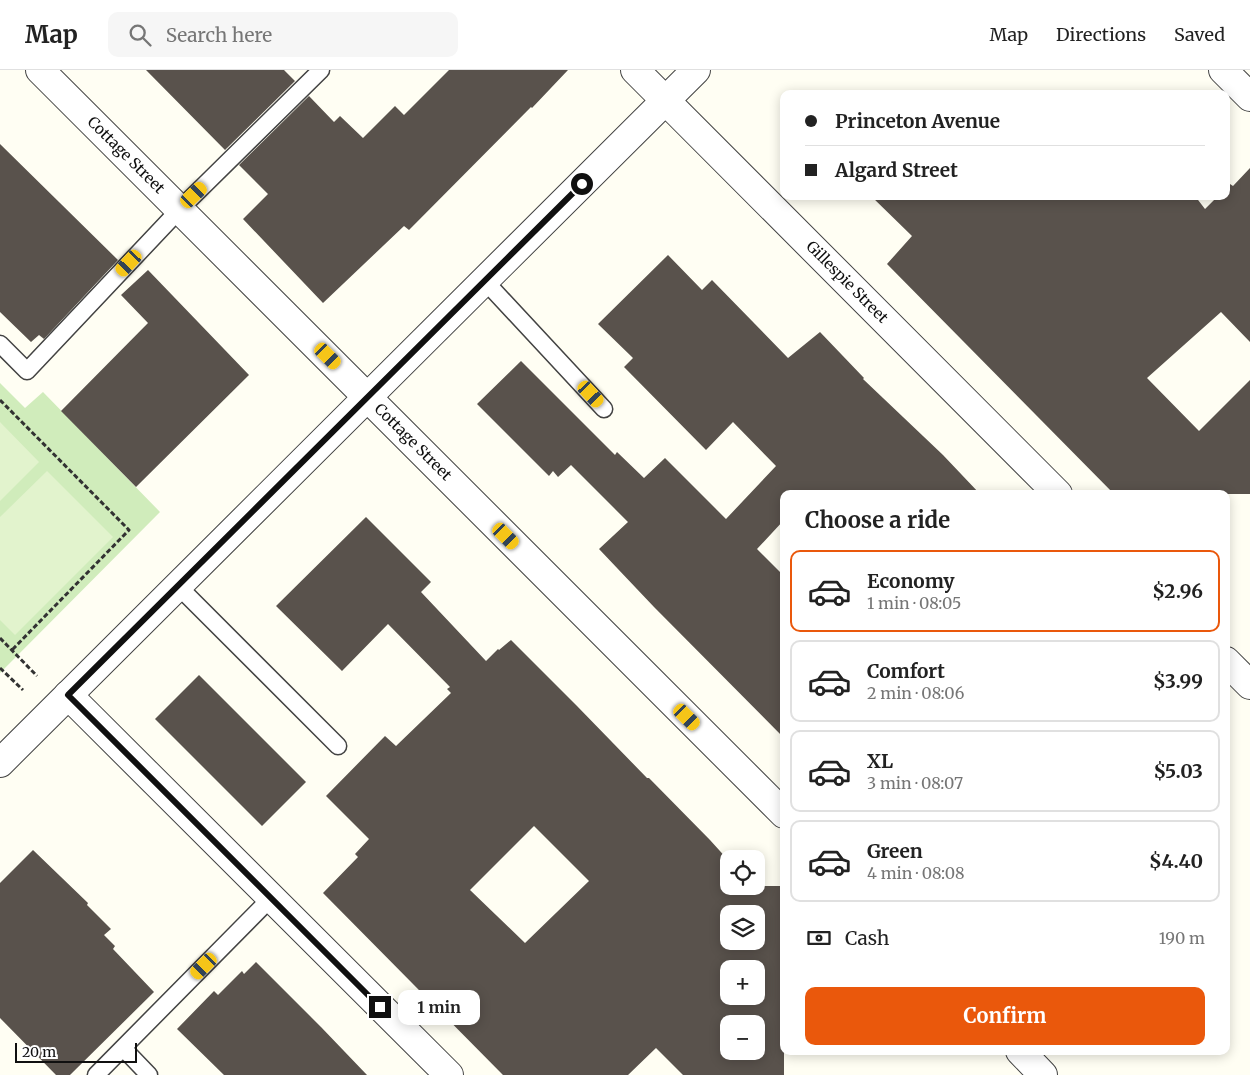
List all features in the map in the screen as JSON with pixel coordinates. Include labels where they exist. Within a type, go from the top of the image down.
[{"type":"street","name":"Cottage Street","points":[[40,70],[780,810]]},
{"type":"street","name":"Gillespie Street","points":[[635,70],[1054,490]]},
{"type":"street","points":[[0,763],[696,70]]},
{"type":"street","points":[[1223,70],[1250,97]]},
{"type":"street","points":[[1230,666],[1250,685]]},
{"type":"street","points":[[68,695],[449,1075]]},
{"type":"street","points":[[1024,1055],[1043,1075]]},
{"type":"lane","points":[[0,344],[27,371],[180,209],[321,70]]},
{"type":"lane","points":[[484,280],[604,409]]},
{"type":"lane","points":[[178,586],[338,746]]},
{"type":"lane","points":[[96,1075],[271,898]]},
{"type":"lane","points":[[123,1048],[149,1075]]},
{"type":"path","points":[[0,400],[129,530],[12,650],[0,638]]},
{"type":"green space","points":[[0,383],[25,408],[43,392],[160,512],[0,673]]},
{"type":"green space","points":[[0,422],[39,462],[0,501]]},
{"type":"green space","points":[[47,471],[113,537],[15,635],[0,620],[0,517]]},
{"type":"building","points":[[146,70],[284,70],[295,81],[225,150]]},
{"type":"building","points":[[449,70],[568,70],[409,230],[404,226],[323,303],[243,219],[268,194],[239,165],[309,96],[334,122],[340,116],[363,138],[395,106],[404,115]]},
{"type":"building","points":[[0,144],[118,260],[44,339],[39,335],[31,342],[0,312]]},
{"type":"building","points":[[1250,168],[1250,342],[1221,312],[1147,378],[1199,431],[1250,380],[1250,494],[1230,494],[1230,490],[1110,490],[887,264],[912,236],[875,200],[1198,200],[1205,209],[1214,200],[1230,200],[1230,184],[1233,186]]},
{"type":"building","points":[[668,255],[702,290],[712,280],[788,358],[820,332],[863,379],[943,455],[976,490],[780,490],[780,524],[757,549],[780,572],[780,734],[599,549],[628,522],[571,465],[558,477],[553,471],[549,476],[477,404],[521,361],[615,455],[617,452],[644,478],[665,458],[726,519],[776,466],[733,422],[706,450],[624,367],[633,358],[598,324]]},
{"type":"building","points":[[148,270],[249,375],[136,487],[61,411],[148,323],[121,295]]},
{"type":"building","points":[[366,517],[431,582],[421,592],[486,661],[511,640],[710,840],[720,851],[720,895],[765,895],[765,886],[780,886],[780,1055],[784,1055],[784,1075],[683,1075],[656,1048],[628,1075],[503,1075],[323,893],[358,857],[355,854],[369,839],[326,796],[385,736],[396,746],[451,693],[447,689],[450,687],[388,624],[342,671],[276,606]],"holes":[[[534,826],[589,881],[525,943],[470,890]]]},
{"type":"building","points":[[199,675],[306,782],[262,826],[155,719]]},
{"type":"building","points":[[33,850],[88,903],[87,905],[111,929],[104,935],[115,946],[113,949],[154,992],[70,1075],[56,1075],[0,1018],[0,883]]},
{"type":"building","points":[[256,962],[367,1075],[224,1075],[177,1029],[214,991],[218,995],[242,971],[244,974]]},
{"type":"route","points":[[380,1007],[68,695],[582,184]]}]
